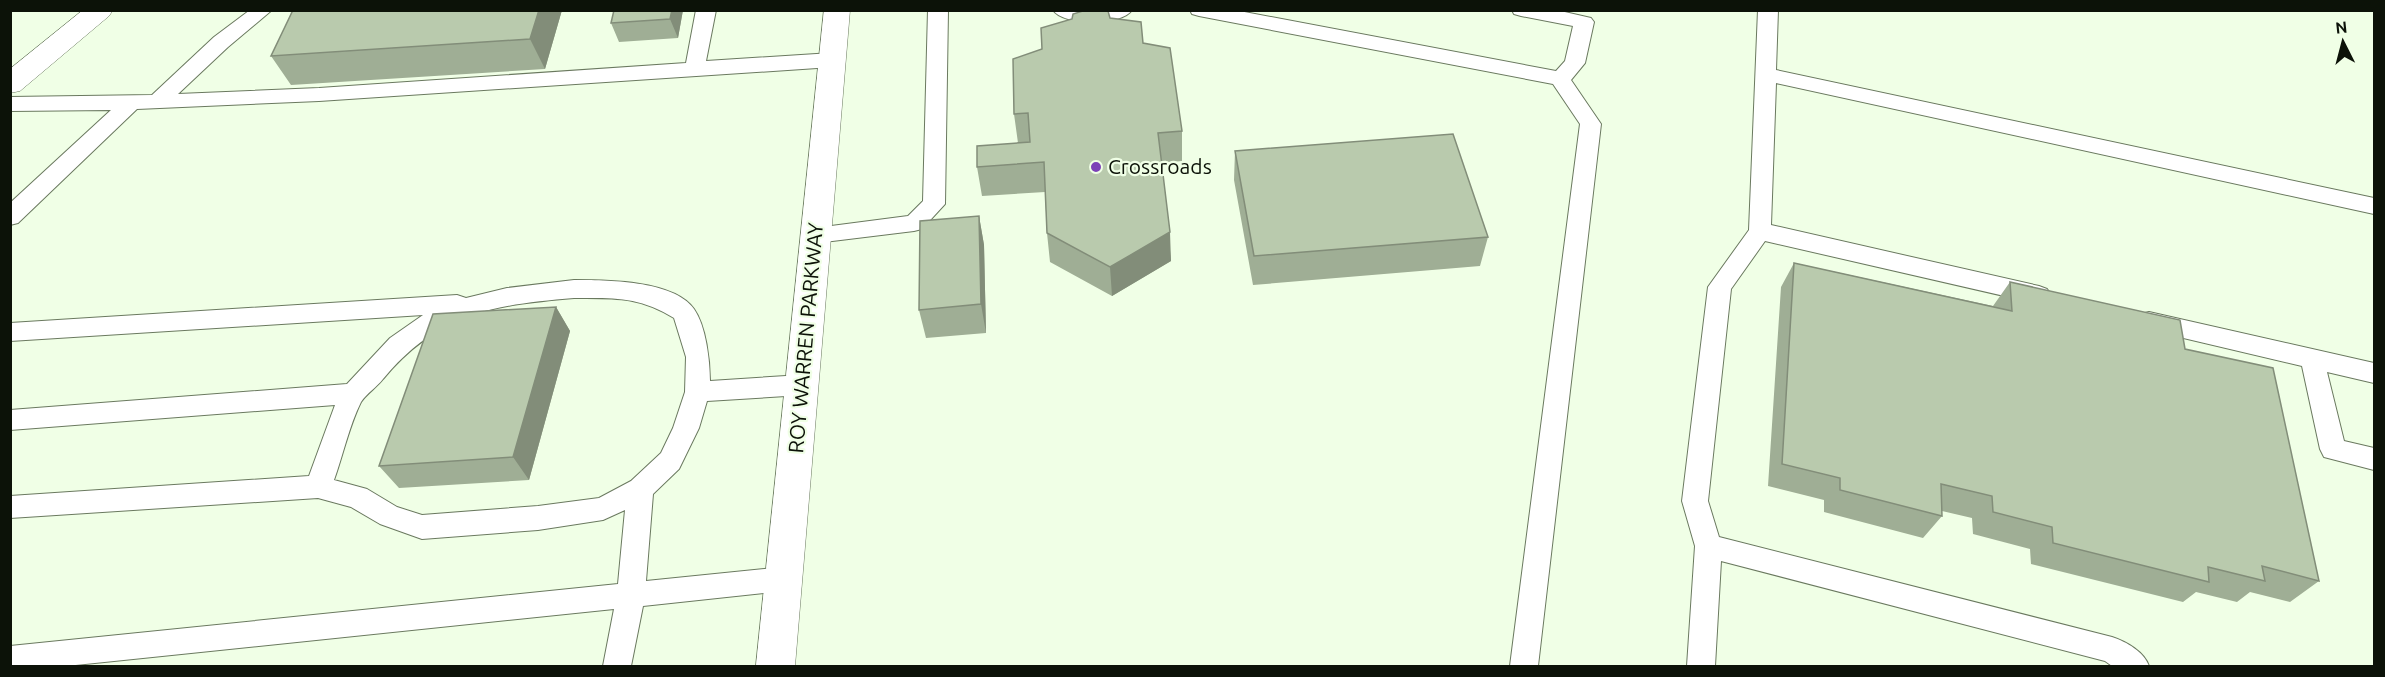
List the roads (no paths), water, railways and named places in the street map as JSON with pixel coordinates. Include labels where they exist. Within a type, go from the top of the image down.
[{"type":"street","points":[[10,84],[100,10]]},
{"type":"street","name":"ROY WARREN PARKWAY","points":[[775,666],[837,10]]},
{"type":"lane","points":[[157,102],[221,42],[263,10]]},
{"type":"lane","points":[[695,68],[706,10]]},
{"type":"lane","points":[[816,235],[914,223],[934,204],[938,10]]},
{"type":"lane","points":[[1062,10],[1085,16],[1102,16],[1123,10]]},
{"type":"lane","points":[[1199,10],[1560,79],[1592,124],[1524,666]]},
{"type":"lane","points":[[1521,10],[1585,16],[1575,63],[1560,79]]},
{"type":"lane","points":[[1701,666],[1708,546],[1695,501],[1720,287],[1760,231],[1768,10]]},
{"type":"lane","points":[[10,104],[131,103],[366,92],[832,60]]},
{"type":"lane","points":[[1765,74],[2374,206]]},
{"type":"lane","points":[[10,217],[131,103]]},
{"type":"lane","points":[[1760,231],[2059,300]]},
{"type":"lane","points":[[10,420],[352,394],[368,383],[399,345],[431,322],[488,302],[525,293],[566,289],[613,290],[657,297],[684,313],[698,357],[696,392],[686,428],[670,461],[640,489],[603,509],[538,518],[422,527],[389,516],[358,497],[318,487],[10,507]]},
{"type":"lane","points":[[10,332],[488,302]]},
{"type":"lane","points":[[2128,316],[2374,373]]},
{"type":"lane","points":[[2312,358],[2333,449],[2374,459]]},
{"type":"lane","points":[[696,392],[802,385]]},
{"type":"lane","points":[[318,487],[352,394]]},
{"type":"lane","points":[[617,666],[631,595],[640,489]]},
{"type":"lane","points":[[1708,546],[2112,650],[2135,666]]},
{"type":"lane","points":[[10,659],[783,579]]},
{"type":"place","name":"Crossroads","points":[[1096,167]]}]
